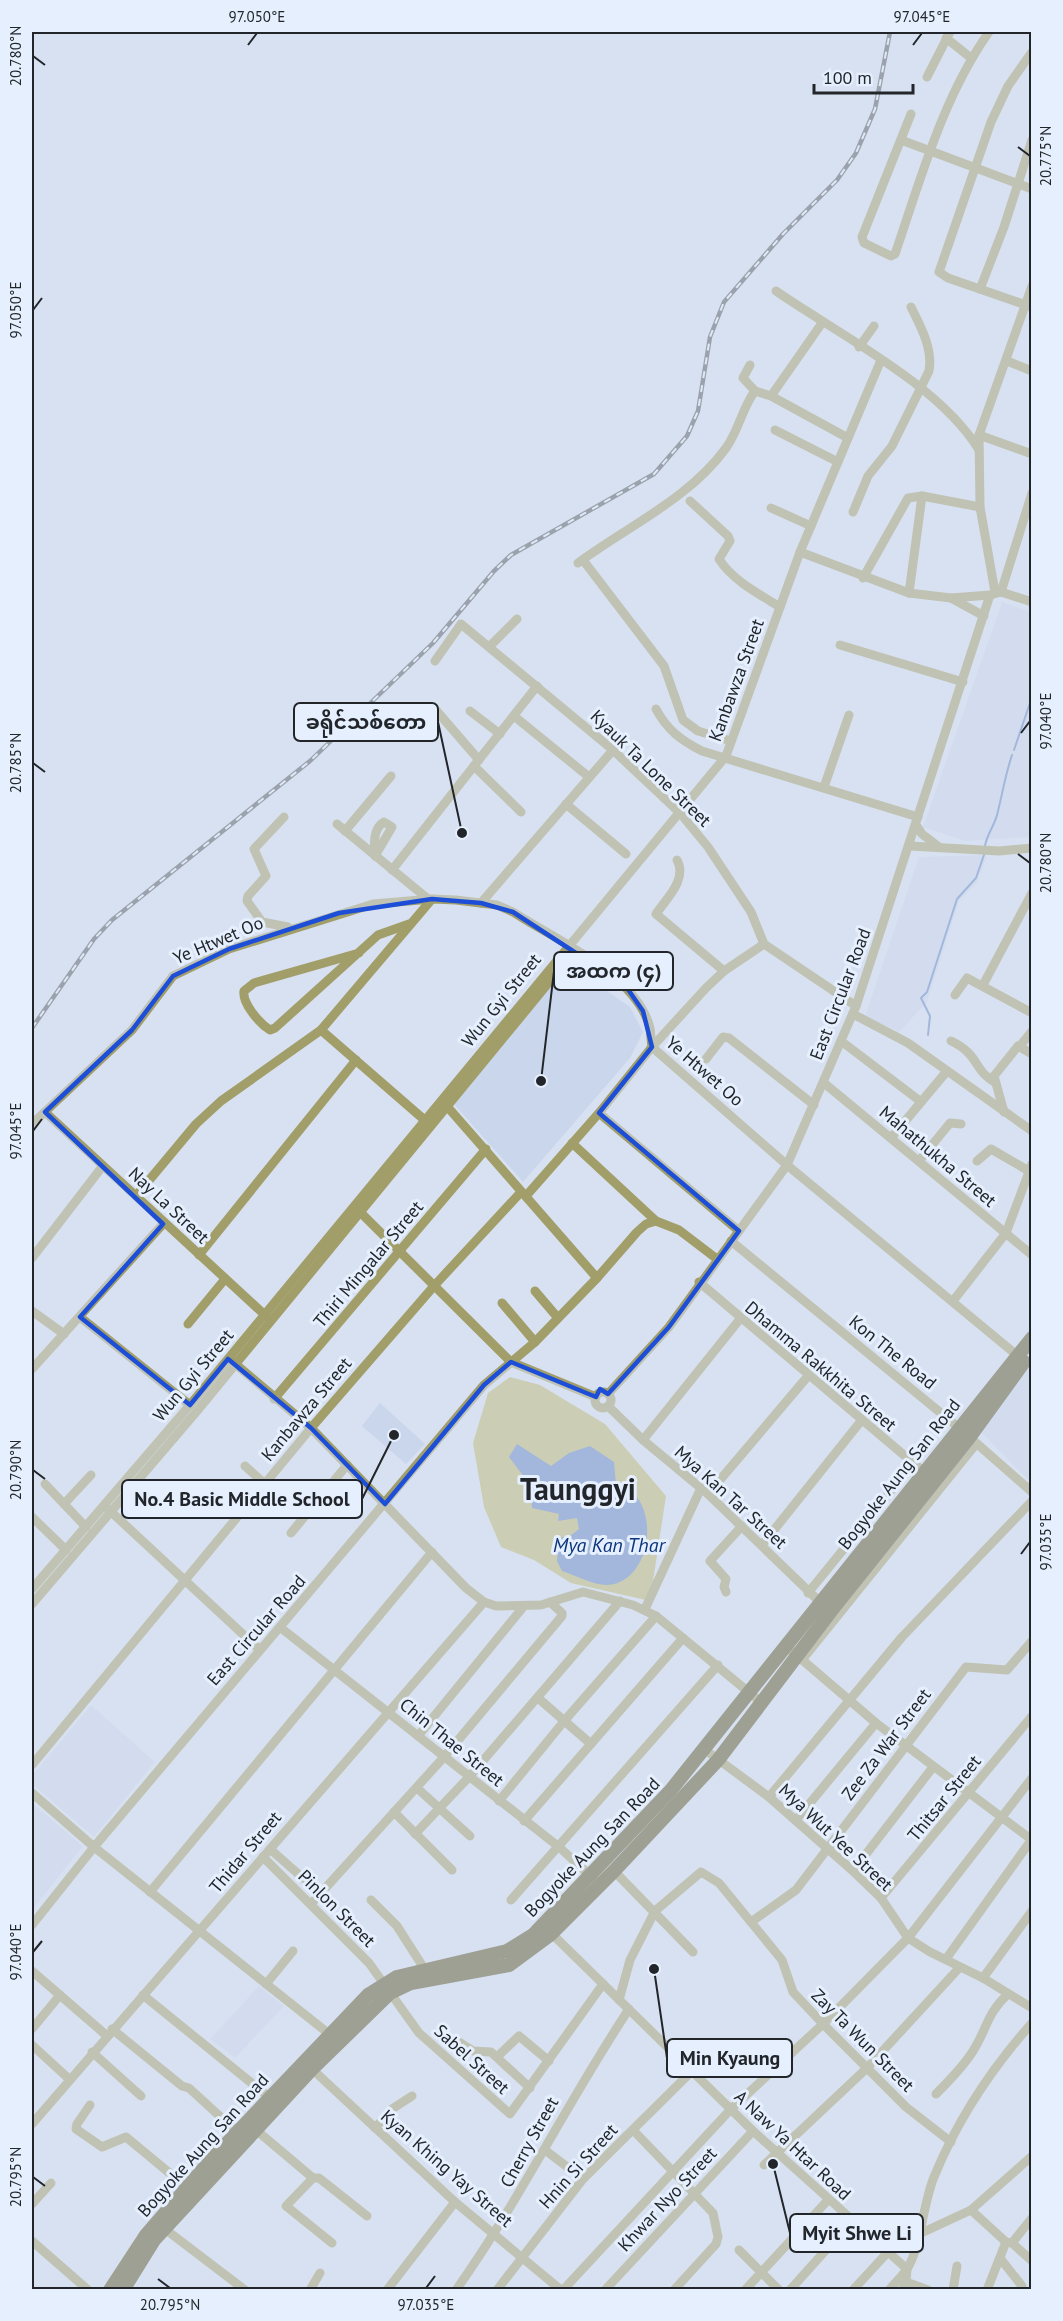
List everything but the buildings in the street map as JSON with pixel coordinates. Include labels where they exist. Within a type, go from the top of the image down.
[{"type":"highway","name":"Bogyoke Aung San Road","points":[[388,1989],[510,1965],[596,1880],[786,1646],[826,1607],[973,1441],[1025,1354],[1032,1338]]},
{"type":"highway","name":"Bogyoke Aung San Road","points":[[596,1880],[614,1871],[718,1760],[800,1658],[826,1607],[958,1427],[1025,1354]]},
{"type":"highway","name":"Bogyoke Aung San Road","points":[[192,2192],[237,2132],[270,2098],[388,1989],[397,1977],[507,1951],[547,1929]]},
{"type":"highway","name":"Bogyoke Aung San Road","points":[[110,2289],[161,2226],[192,2192],[256,2130],[312,2069],[334,2039]]},
{"type":"highway","name":"Bogyoke Aung San Road","points":[[123,2289],[161,2226]]},
{"type":"street","points":[[911,114],[862,237],[864,243],[891,256],[895,254],[930,151],[970,58],[989,32]]},
{"type":"street","points":[[927,76],[948,35],[970,58]]},
{"type":"street","points":[[1029,306],[939,272],[974,167],[1008,86],[1032,52]]},
{"type":"street","points":[[901,140],[1032,189]]},
{"type":"street","points":[[980,289],[1004,227],[1016,183],[1032,140]]},
{"type":"street","points":[[995,593],[980,507],[979,435],[1029,306],[1032,286]]},
{"type":"street","points":[[776,291],[881,360],[921,390],[954,417],[979,450]]},
{"type":"street","points":[[853,512],[868,476],[892,446],[921,390],[930,361],[926,341],[911,307]]},
{"type":"street","points":[[771,396],[822,323]]},
{"type":"street","points":[[859,347],[874,326]]},
{"type":"street","name":"Kanbawza Street","points":[[568,947],[726,756],[800,552],[881,360]]},
{"type":"street","points":[[1007,361],[1032,370]]},
{"type":"street","points":[[750,365],[743,378],[755,391],[771,396],[848,438]]},
{"type":"street","points":[[731,741],[698,731],[683,720],[664,666],[580,562],[685,490],[708,470],[727,447],[755,391]]},
{"type":"street","points":[[775,430],[838,462]]},
{"type":"street","points":[[979,435],[1032,454]]},
{"type":"street","name":"East Circular Road","points":[[608,1394],[669,1327],[699,1282],[787,1165],[854,1010],[910,846],[984,615],[995,593],[1032,494]]},
{"type":"street","points":[[863,578],[906,501],[922,496],[980,507]]},
{"type":"street","points":[[909,593],[922,496]]},
{"type":"street","points":[[690,501],[728,536],[730,541],[718,559],[720,562],[734,575],[780,607]]},
{"type":"street","points":[[771,508],[811,526]]},
{"type":"street","points":[[800,552],[863,578],[909,593],[951,598],[995,593],[1032,602]]},
{"type":"street","points":[[951,598],[984,615]]},
{"type":"street","points":[[489,647],[517,619]]},
{"type":"street","name":"Kyauk Ta Lone Street","points":[[435,660],[461,624],[613,750],[680,813],[708,847],[751,912],[764,944]]},
{"type":"street","points":[[840,645],[963,681]]},
{"type":"street","points":[[392,870],[537,686]]},
{"type":"street","points":[[656,709],[671,731],[684,742],[713,755],[726,756],[917,821],[922,834],[939,847]]},
{"type":"street","points":[[435,710],[477,763],[521,812]]},
{"type":"street","points":[[470,711],[500,734]]},
{"type":"street","points":[[824,788],[849,715]]},
{"type":"street","points":[[514,716],[590,777]]},
{"type":"street","points":[[481,903],[613,750]]},
{"type":"street","points":[[345,831],[391,776]]},
{"type":"street","points":[[566,804],[626,854]]},
{"type":"street","points":[[284,817],[254,849],[266,876],[248,896],[247,901],[262,922],[294,928]]},
{"type":"street","points":[[135,1196],[196,1124],[221,1101],[321,1030],[430,899],[337,824]]},
{"type":"street","points":[[910,846],[985,850],[1032,848]]},
{"type":"street","points":[[677,860],[682,867],[681,878],[656,914],[724,971]]},
{"type":"street","points":[[983,985],[1032,893]]},
{"type":"street","name":"Ye Htwet Oo","points":[[32,1124],[132,1030],[173,976],[229,949],[373,904],[430,899],[481,903],[513,912],[625,985],[643,1011],[650,1029],[652,1047],[787,1165],[953,1302],[1025,1354]]},
{"type":"street","points":[[359,953],[254,983],[244,991],[244,998],[262,1025],[270,1030],[275,1028],[359,953],[378,935],[411,923]]},
{"type":"street","points":[[764,944],[854,1010],[900,1038],[1032,1131]]},
{"type":"street","name":"Kanbawza Street","points":[[32,1765],[311,1428],[434,1286],[572,1143],[652,1047],[724,971],[764,944]]},
{"type":"street","name":"Wun Gyi Street","points":[[32,1589],[86,1527],[108,1509],[232,1362],[429,1123],[568,947]]},
{"type":"street","points":[[955,995],[967,978],[1032,1013]]},
{"type":"street","points":[[321,1030],[429,1123]]},
{"type":"street","points":[[993,1081],[996,1072],[1032,1031]]},
{"type":"street","points":[[706,1059],[723,1037],[729,1038],[814,1105]]},
{"type":"street","points":[[841,1041],[920,1101]]},
{"type":"street","points":[[951,1041],[971,1052],[984,1074],[993,1081],[1003,1099],[1004,1112]]},
{"type":"street","points":[[1020,1046],[1032,1054]]},
{"type":"street","points":[[199,1255],[356,1060]]},
{"type":"street","points":[[891,1138],[947,1071]]},
{"type":"street","name":"Mahathukha Street","points":[[824,1083],[1032,1255]]},
{"type":"street","points":[[445,1103],[597,1278]]},
{"type":"street","name":"Nay La Street","points":[[45,1112],[163,1224],[268,1318]]},
{"type":"street","points":[[599,1113],[739,1231]]},
{"type":"street","points":[[919,1161],[950,1123],[961,1124]]},
{"type":"street","points":[[572,1143],[656,1221],[679,1230],[717,1259]]},
{"type":"street","name":"Thiri Mingalar Street","points":[[274,1399],[400,1254],[486,1149]]},
{"type":"street","points":[[953,1302],[1006,1233],[1030,1168],[991,1149],[976,1161]]},
{"type":"street","points":[[32,1258],[102,1167]]},
{"type":"street","name":"Mya Kan Tar Street","points":[[357,1209],[511,1362],[596,1397],[598,1406],[608,1406],[643,1440],[704,1491],[762,1545],[808,1593],[826,1607]]},
{"type":"street","name":"East Circular Road","points":[[32,1925],[94,1847],[484,1385],[535,1342],[597,1278],[637,1232],[646,1224],[656,1221]]},
{"type":"street","points":[[32,1369],[163,1224]]},
{"type":"street","name":"Kon The Road","points":[[731,1241],[958,1427],[1032,1492]]},
{"type":"street","points":[[188,1324],[225,1279]]},
{"type":"street","name":"Dhamma Rakkhita Street","points":[[699,1282],[924,1473]]},
{"type":"street","points":[[536,1291],[558,1318]]},
{"type":"street","points":[[502,1303],[535,1342]]},
{"type":"street","points":[[32,1311],[64,1334]]},
{"type":"street","points":[[81,1317],[190,1405]]},
{"type":"street","points":[[643,1440],[740,1318]]},
{"type":"street","points":[[232,1362],[311,1428],[484,1602],[496,1606],[524,1606],[550,1602],[583,1592],[620,1600],[645,1609],[718,1665],[762,1703]]},
{"type":"street","name":"Wun Gyi Street","points":[[32,1604],[190,1405],[232,1362]]},
{"type":"street","points":[[645,1609],[704,1491],[808,1376]]},
{"type":"street","points":[[596,1397],[601,1392],[608,1394],[611,1399],[608,1406]]},
{"type":"street","points":[[762,1545],[861,1421]]},
{"type":"street","points":[[800,1658],[973,1441]]},
{"type":"street","points":[[291,1533],[347,1465]]},
{"type":"street","points":[[808,1593],[912,1465]]},
{"type":"street","points":[[245,1466],[265,1484]]},
{"type":"street","points":[[64,1504],[91,1475]]},
{"type":"street","points":[[45,1484],[86,1527]]},
{"type":"street","points":[[769,1797],[902,1637],[1032,1501]]},
{"type":"street","points":[[108,1509],[260,1650]]},
{"type":"street","points":[[32,1517],[66,1550]]},
{"type":"street","points":[[726,1592],[724,1587],[726,1579],[711,1561],[742,1527]]},
{"type":"street","points":[[150,1892],[432,1552]]},
{"type":"street","points":[[416,1834],[469,1778],[620,1600]]},
{"type":"street","name":"Thidar Street","points":[[32,2124],[68,2079],[200,1932],[387,1711],[484,1602]]},
{"type":"street","points":[[311,1904],[417,1788],[562,1616],[562,1613],[550,1602]]},
{"type":"street","points":[[418,1736],[524,1606]]},
{"type":"street","points":[[499,1801],[565,1720],[656,1616]]},
{"type":"street","name":"Chin Thae Street","points":[[281,1628],[559,1847],[596,1880]]},
{"type":"street","points":[[524,1821],[683,1638]]},
{"type":"street","name":"Zee Za War Street","points":[[751,1922],[796,1890],[905,1744],[966,1667],[1007,1670],[1032,1641]]},
{"type":"street","points":[[786,1646],[876,1723],[1032,1840],[945,1959]]},
{"type":"street","points":[[511,1900],[718,1665]]},
{"type":"street","points":[[538,1698],[591,1744]]},
{"type":"street","name":"Thitsar Street","points":[[881,1898],[1032,1716]]},
{"type":"street","points":[[796,1820],[876,1723]]},
{"type":"street","name":"Mya Wut Yee Street","points":[[704,1749],[769,1797],[826,1850],[853,1871],[881,1898],[908,1938],[983,1978],[1032,2008]]},
{"type":"street","points":[[853,1871],[933,1767]]},
{"type":"street","points":[[562,2289],[730,2109],[823,2024],[908,1938],[1032,1778]]},
{"type":"street","points":[[417,1788],[470,1836]]},
{"type":"street","points":[[32,1793],[94,1847],[334,2039]]},
{"type":"street","points":[[394,1812],[452,1870]]},
{"type":"street","points":[[270,1849],[304,1879]]},
{"type":"street","name":"Pinlon Street","points":[[263,1857],[311,1904],[388,1989]]},
{"type":"street","points":[[614,1871],[693,1952]]},
{"type":"street","name":"Zay Ta Wun Street","points":[[655,1911],[696,1874],[701,1872],[719,1883],[782,1960],[793,1992],[906,2107],[951,2142]]},
{"type":"street","points":[[371,1900],[397,1926],[425,1970]]},
{"type":"street","points":[[618,2000],[630,1960],[655,1911]]},
{"type":"street","points":[[983,1978],[1032,1911]]},
{"type":"street","name":"A Naw Ya Htar Road","points":[[547,1929],[753,2131],[851,2222],[907,2269]]},
{"type":"street","points":[[266,1984],[292,1951]]},
{"type":"street","points":[[764,2165],[867,2068],[960,1967]]},
{"type":"street","points":[[32,1971],[109,2032],[182,2086],[189,2088],[237,2132]]},
{"type":"street","name":"Sabel Street","points":[[388,1989],[419,2033],[510,2114],[603,1984]]},
{"type":"street","points":[[936,2094],[963,2066],[975,2049],[988,2017],[1008,1994]]},
{"type":"street","points":[[32,2029],[60,1995]]},
{"type":"street","points":[[143,1995],[270,2098]]},
{"type":"street","name":"Cherry Street","points":[[456,2289],[495,2234],[545,2150],[586,2073],[629,2009]]},
{"type":"street","points":[[927,2289],[904,2286],[927,2195],[951,2142],[984,2083],[1032,2024]]},
{"type":"street","points":[[497,2057],[519,2036],[549,2061]]},
{"type":"street","points":[[459,2042],[473,2051],[483,2050],[497,2057],[530,2088]]},
{"type":"street","points":[[32,2045],[68,2079]]},
{"type":"street","points":[[92,2052],[141,2096]]},
{"type":"street","name":"Kyan Khing Yay Street","points":[[312,2069],[455,2202],[562,2289]]},
{"type":"street","name":"Hnin Si Street","points":[[497,2289],[583,2179],[692,2071]]},
{"type":"street","points":[[375,2128],[392,2109],[412,2096]]},
{"type":"street","points":[[90,2105],[76,2124],[76,2129],[97,2146],[102,2147],[126,2137],[192,2192]]},
{"type":"street","points":[[256,2130],[313,2178],[316,2177],[325,2182],[367,2216]]},
{"type":"street","points":[[633,2130],[713,2212],[718,2241],[674,2289]]},
{"type":"street","name":"Khwar Nyo Street","points":[[605,2289],[753,2131]]},
{"type":"street","points":[[545,2150],[583,2179]]},
{"type":"street","points":[[917,2235],[971,2210],[1032,2156]]},
{"type":"street","points":[[313,2178],[286,2206],[333,2243]]},
{"type":"street","points":[[32,2204],[51,2183]]},
{"type":"street","points":[[745,2289],[828,2200]]},
{"type":"street","points":[[387,2289],[455,2202]]},
{"type":"street","points":[[971,2210],[1032,2261]]},
{"type":"street","points":[[987,2289],[1009,2242],[1032,2218]]},
{"type":"street","points":[[790,2289],[851,2222]]},
{"type":"street","points":[[161,2226],[245,2289]]},
{"type":"street","points":[[32,2241],[88,2289]]},
{"type":"street","points":[[739,2250],[779,2289]]},
{"type":"street","points":[[853,2289],[887,2253]]},
{"type":"street","points":[[1000,2258],[1022,2286]]},
{"type":"street","points":[[953,2289],[957,2266]]},
{"type":"street","points":[[889,2289],[907,2269]]},
{"type":"street","points":[[310,2289],[320,2273]]},
{"type":"highlighted area","points":[[432,899],[481,903],[513,912],[625,985],[643,1011],[652,1047],[599,1113],[739,1231],[669,1327],[608,1394],[600,1389],[596,1397],[511,1362],[484,1385],[385,1504],[311,1428],[228,1359],[190,1405],[80,1317],[163,1224],[45,1112],[132,1030],[173,976],[229,949],[339,913]]},
{"type":"shaded area","points":[[1002,602],[1031,612],[1031,837],[965,841],[923,827]]},
{"type":"shaded area","points":[[979,855],[987,857],[976,884],[959,901],[927,1002],[899,1032],[865,1016],[919,857]]},
{"type":"shaded area","points":[[565,962],[630,1007],[643,1032],[630,1058],[523,1182],[454,1104]]},
{"type":"shaded area","points":[[1031,1362],[1031,1483],[979,1430]]},
{"type":"shaded area","points":[[510,1377],[540,1385],[605,1424],[666,1496],[650,1601],[571,1583],[534,1560],[501,1547],[484,1507],[473,1443],[488,1393]]},
{"type":"shaded area","points":[[380,1403],[425,1444],[406,1464],[362,1426]]},
{"type":"shaded area","points":[[91,1705],[155,1762],[94,1837],[32,1784],[32,1776]]},
{"type":"shaded area","points":[[32,1803],[83,1846],[32,1910]]},
{"type":"shaded area","points":[[259,1986],[284,2006],[235,2058],[210,2039]]},
{"type":"water","name":"Mya Kan Thar","points":[[517,1444],[551,1466],[569,1453],[590,1446],[614,1462],[616,1484],[629,1489],[639,1500],[645,1514],[646,1545],[633,1573],[621,1581],[602,1585],[562,1571],[557,1561],[559,1538],[570,1536],[579,1529],[577,1518],[558,1521],[559,1514],[532,1508],[531,1486],[509,1457]]},
{"type":"waterway","points":[[1014,750],[1032,697]]},
{"type":"waterway","points":[[985,846],[997,816],[1012,755]]},
{"type":"waterway","points":[[928,1035],[930,1016],[921,998],[927,992],[957,899],[976,878],[985,852]]},
{"type":"railway","points":[[32,1028],[94,939],[112,920],[310,761],[433,643],[494,571],[511,555],[654,474],[687,436],[698,411],[710,337],[724,302],[783,234],[837,180],[856,153],[875,109],[890,32]]},
{"type":"place","name":"ခရိုင်သစ်တော","points":[[462,833]]},
{"type":"place","name":"အထက (၄)","points":[[541,1081]]},
{"type":"place","name":"No.4 Basic Middle School","points":[[394,1435]]},
{"type":"place","name":"Min Kyaung","points":[[654,1969]]},
{"type":"place","name":"Myit Shwe Li","points":[[773,2164]]},
{"type":"district","name":"Taunggyi","points":[[578,1488]]}]
